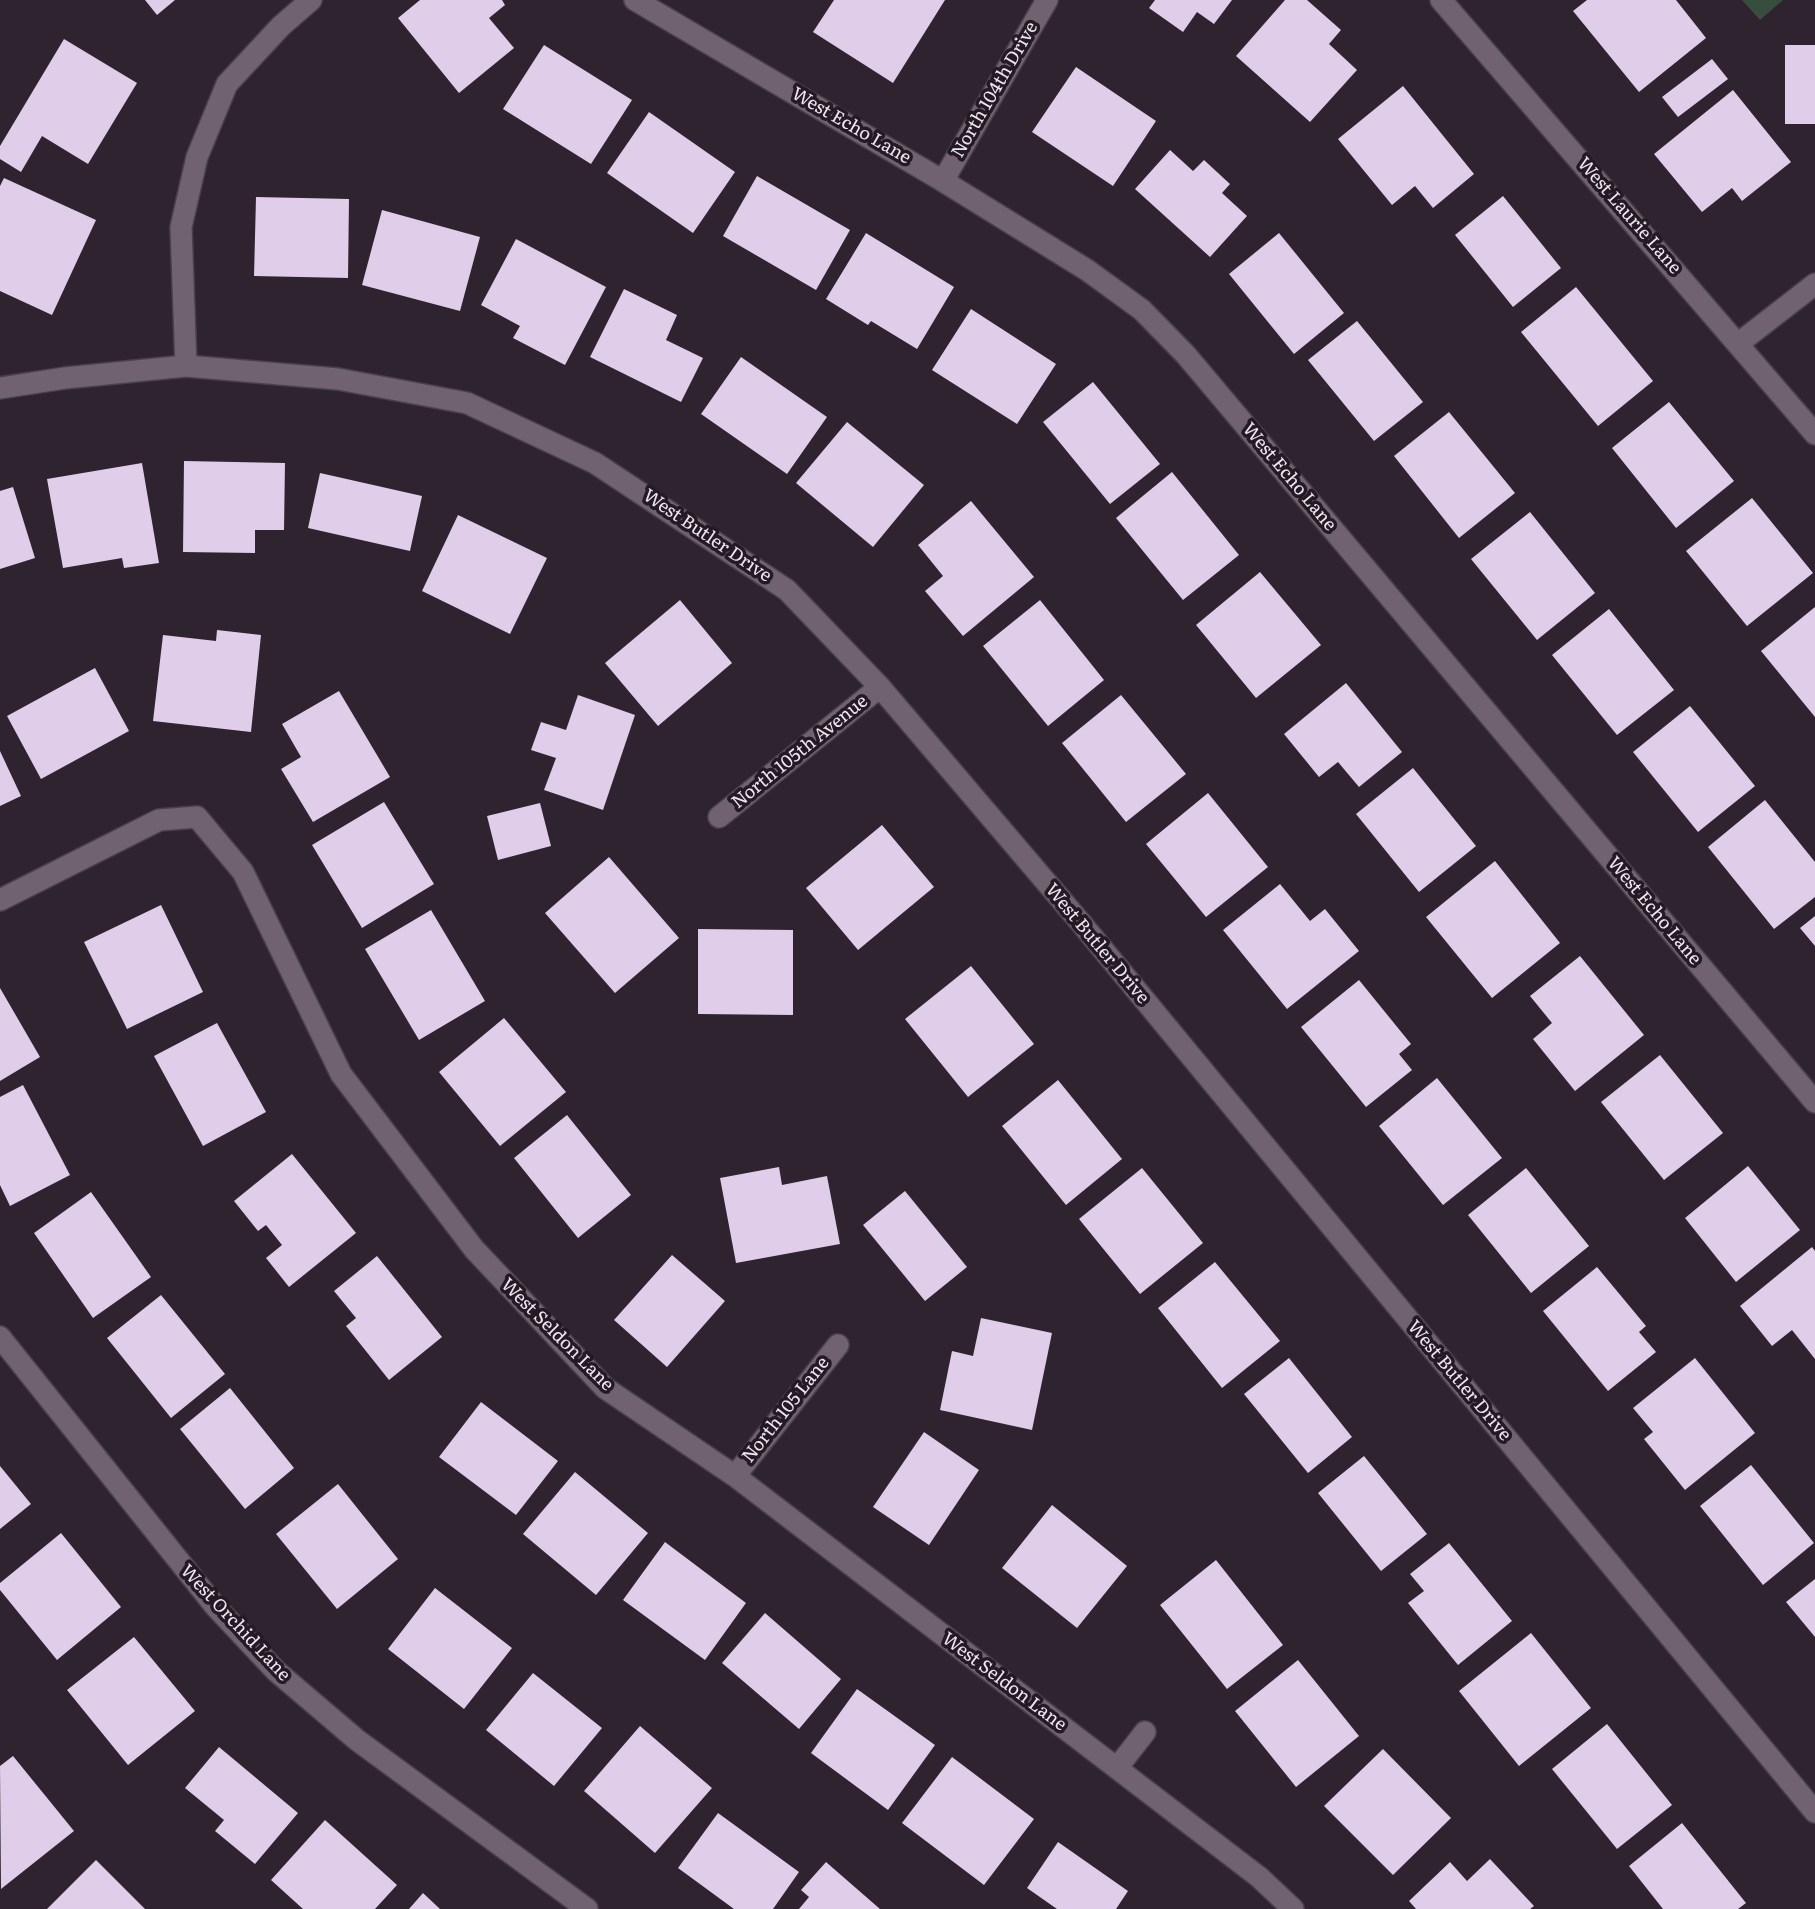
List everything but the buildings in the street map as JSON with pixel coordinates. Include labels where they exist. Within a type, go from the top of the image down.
[{"type":"street","points":[[186,366],[181,227],[197,158],[227,84],[281,26],[311,0]]},
{"type":"street","name":"West Echo Lane","points":[[635,0],[943,181],[1098,278],[1142,310],[1186,355],[1815,1102]]},
{"type":"street","name":"North 104th Drive","points":[[943,181],[1047,0]]},
{"type":"street","name":"West Laurie Lane","points":[[1441,0],[1815,434]]},
{"type":"street","points":[[1739,343],[1815,284]]},
{"type":"street","name":"West Butler Drive","points":[[0,388],[65,378],[186,366],[338,379],[467,402],[595,463],[787,590],[880,687],[1081,923],[1815,1812]]},
{"type":"street","name":"North 105th Avenue","points":[[719,817],[880,687]]},
{"type":"street","name":"West Seldon Lane","points":[[0,900],[159,820],[197,817],[243,872],[341,1074],[474,1249],[605,1388],[735,1476],[1259,1877],[1293,1909]]},
{"type":"street","name":"West Orchid Lane","points":[[0,1337],[215,1606],[276,1671],[357,1740],[587,1909]]},
{"type":"street","name":"North 105 Lane","points":[[735,1476],[838,1345]]},
{"type":"street","points":[[1117,1768],[1145,1732]]},
{"type":"green space","points":[[1742,0],[1783,0],[1760,20]]}]
